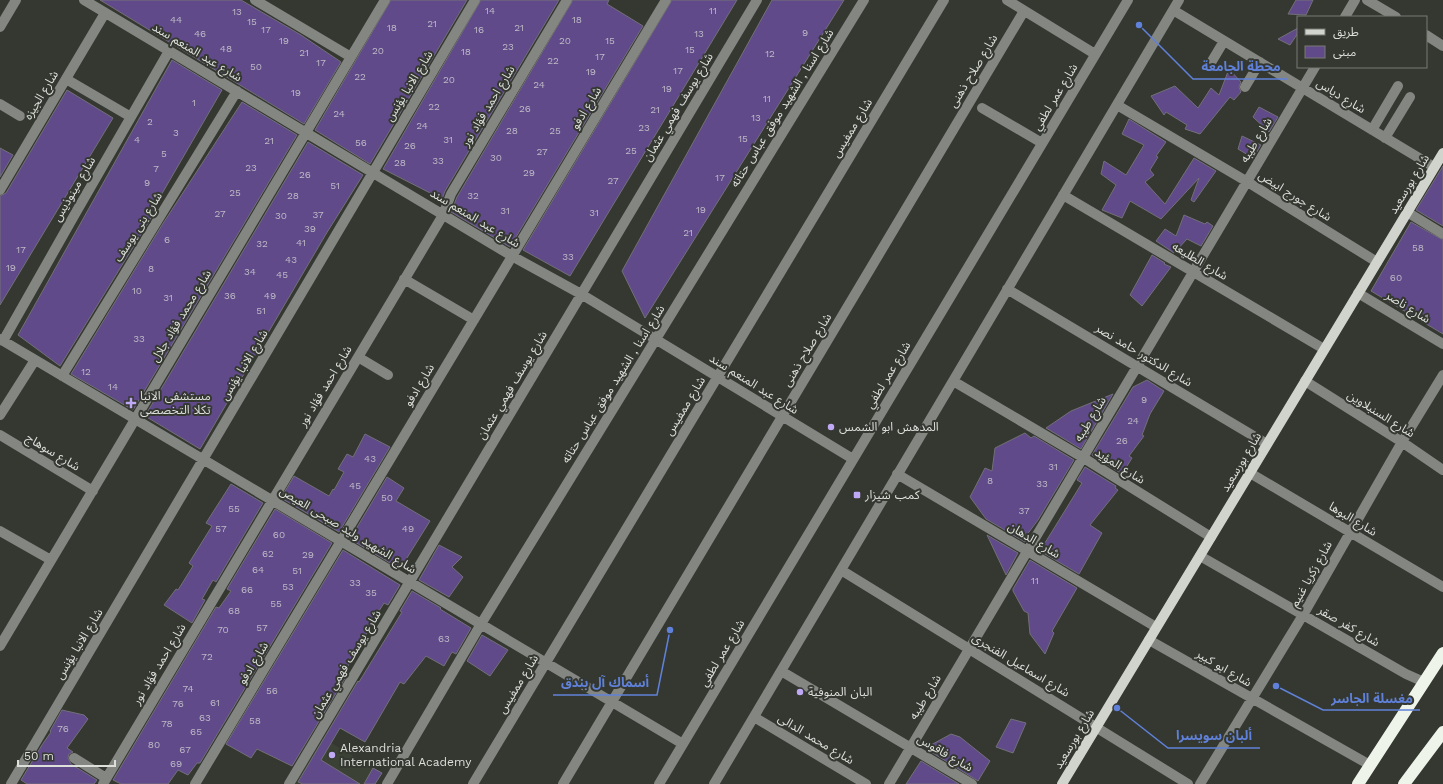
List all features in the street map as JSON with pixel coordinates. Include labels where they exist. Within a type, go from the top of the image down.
[{"type":"highway","points":[[1358,784],[1443,653]]},
{"type":"highway","points":[[1404,784],[1443,732]]},
{"type":"main road","name":"شارع بورسعيد","points":[[1062,784],[1443,153]]},
{"type":"street","points":[[0,27],[16,0]]},
{"type":"street","name":"شارع عبد المنعم سند","points":[[84,0],[512,256],[581,294],[853,459]]},
{"type":"street","points":[[255,0],[351,57]]},
{"type":"street","name":"شارع محمد فؤاد جلال","points":[[0,646],[385,0]]},
{"type":"street","name":"شارع الانبا يؤنس","points":[[11,784],[475,0]]},
{"type":"street","name":"شارع احمد فؤاد نور","points":[[104,781],[443,214],[451,194],[567,0]]},
{"type":"street","name":"شارع ادفو","points":[[195,784],[666,0]]},
{"type":"street","name":"شارع يوسف فهمي عثمان","points":[[289,784],[757,0]]},
{"type":"street","name":"شارع اسنا , الشهيد موفق عباس حتاته","points":[[387,784],[481,624],[864,0]]},
{"type":"street","name":"شارع ممفيس","points":[[473,784],[944,0]]},
{"type":"street","points":[[1007,0],[1022,6],[1095,54]]},
{"type":"street","name":"شارع عمر لطفي","points":[[659,784],[1128,0]]},
{"type":"street","points":[[714,784],[1179,0]]},
{"type":"street","points":[[1346,16],[1355,0]]},
{"type":"street","points":[[1367,0],[1394,16]]},
{"type":"street","name":"شارع صلاح ذهنى","points":[[563,784],[782,416],[1022,6]]},
{"type":"street","name":"شارع دياس","points":[[1173,10],[1434,167]]},
{"type":"street","name":"شارع الجيزه","points":[[0,190],[105,13]]},
{"type":"street","points":[[1427,36],[1443,46]]},
{"type":"street","points":[[1209,66],[1224,41]]},
{"type":"street","name":"شارع مينوذيس","points":[[2,340],[169,51]]},
{"type":"street","points":[[1245,87],[1260,62]]},
{"type":"street","name":"شارع طيبه","points":[[888,784],[970,649],[1136,365],[1314,68]]},
{"type":"street","points":[[66,79],[131,117]]},
{"type":"street","points":[[1372,130],[1398,86]]},
{"type":"street","name":"شارع بنى يوسف","points":[[62,376],[237,91]]},
{"type":"street","points":[[1385,138],[1410,97]]},
{"type":"street","points":[[0,104],[20,116]]},
{"type":"street","name":"شارع جورج ابيض","points":[[1117,105],[1246,181],[1377,262]]},
{"type":"street","points":[[982,108],[1042,143]]},
{"type":"street","name":"شارع الطليعه","points":[[1063,195],[1324,349]]},
{"type":"street","points":[[1407,212],[1443,234]]},
{"type":"street","points":[[404,279],[474,320]]},
{"type":"street","name":"شارع الدكتور حامد نصر","points":[[1007,289],[1267,444]]},
{"type":"street","name":"شارع ناصر","points":[[1358,293],[1443,344]]},
{"type":"street","name":"شارع الشهيد وليد صبحى العيص","points":[[2,340],[683,744]]},
{"type":"street","points":[[358,357],[388,374]]},
{"type":"street","points":[[0,415],[35,360]]},
{"type":"street","name":"شارع زكريا غنيم","points":[[1200,784],[1303,615],[1402,442],[1443,375]]},
{"type":"street","name":"شارع المؤيد","points":[[953,381],[1082,457],[1211,537]]},
{"type":"street","name":"شارع السنبلاوين","points":[[1305,381],[1402,442],[1443,470]]},
{"type":"street","name":"شارع سوهاج","points":[[0,435],[92,491]]},
{"type":"street","name":"شارع البوها","points":[[1250,473],[1443,587]]},
{"type":"street","name":"شارع الدهان","points":[[897,474],[1156,627]]},
{"type":"street","points":[[0,531],[51,560]]},
{"type":"street","name":"شارع كفر صقر","points":[[1200,556],[1406,674],[1424,682]]},
{"type":"street","name":"شارع اسماعيل الفنجرى","points":[[841,570],[1188,784]]},
{"type":"street","name":"شارع ابو كبير","points":[[1149,640],[1370,765]]},
{"type":"street","name":"شارع فاقوس","points":[[781,671],[972,784]]},
{"type":"street","name":"شارع محمد الدالى","points":[[754,716],[866,784]]},
{"type":"street","points":[[74,758],[104,781]]},
{"type":"shaded area","name":"Alexandria International Academy","points":[[323,738],[382,773],[375,784],[295,784]]},
{"type":"building","points":[[100,0],[241,0],[301,35],[341,62],[304,124]]},
{"type":"building","points":[[391,0],[467,0],[370,164],[315,130]]},
{"type":"building","points":[[481,0],[559,0],[445,191],[442,199],[383,169]]},
{"type":"building","points":[[573,0],[609,0],[607,4],[643,26],[510,247],[451,212],[457,197]]},
{"type":"building","points":[[672,0],[737,0],[570,276],[523,250]]},
{"type":"building","points":[[772,0],[844,0],[645,318],[622,271]]},
{"type":"building","points":[[1296,0],[1313,0],[1306,15],[1288,14]]},
{"type":"building","points":[[1297,29],[1297,34],[1290,45],[1278,39]]},
{"type":"building","points":[[172,60],[222,90],[149,216],[151,218],[60,366],[18,335]]},
{"type":"building","points":[[1229,69],[1241,82],[1239,87],[1241,92],[1234,100],[1230,97],[1200,134],[1185,129],[1187,125],[1166,112],[1164,115],[1151,96],[1175,86],[1198,108],[1211,88],[1219,95]]},
{"type":"building","points":[[67,90],[113,118],[0,305],[0,196],[6,193]]},
{"type":"building","points":[[242,102],[297,135],[133,410],[71,374],[162,225]]},
{"type":"building","points":[[1259,107],[1278,117],[1269,132],[1253,117]]},
{"type":"building","points":[[1129,119],[1166,142],[1156,156],[1158,157],[1150,170],[1154,175],[1145,182],[1165,204],[1194,158],[1216,171],[1194,202],[1191,200],[1199,178],[1161,219],[1130,201],[1122,218],[1102,210],[1116,185],[1101,174],[1104,161],[1126,175],[1144,145],[1122,134]]},
{"type":"building","points":[[1242,136],[1261,145],[1253,158],[1238,149]]},
{"type":"building","points":[[308,142],[363,175],[326,234],[200,449],[145,416]]},
{"type":"building","points":[[0,148],[13,155],[0,177]]},
{"type":"building","points":[[1443,166],[1443,226],[1416,210]]},
{"type":"building","points":[[1184,215],[1205,224],[1207,222],[1213,226],[1201,246],[1187,239],[1174,253],[1156,241],[1165,229],[1176,236]]},
{"type":"building","points":[[1411,222],[1443,240],[1443,334],[1371,291]]},
{"type":"building","points":[[1152,255],[1165,263],[1164,264],[1171,267],[1142,306],[1130,295]]},
{"type":"building","points":[[1147,380],[1164,391],[1150,414],[1142,435],[1144,436],[1129,456],[1132,458],[1122,474],[1092,455],[1133,387]]},
{"type":"building","points":[[1113,394],[1081,449],[1046,428],[1071,411]]},
{"type":"building","points":[[1025,433],[1031,438],[1034,436],[1074,460],[1038,520],[1026,536],[1028,538],[1025,542],[986,519],[970,497],[985,468],[992,471],[995,448]]},
{"type":"building","points":[[365,434],[390,447],[339,532],[281,498],[294,476],[329,496],[344,472],[338,469],[347,454],[353,457]]},
{"type":"building","points":[[1085,467],[1116,486],[1115,488],[1118,490],[1090,525],[1102,533],[1079,574],[1040,551],[1082,483],[1077,480]]},
{"type":"building","points":[[387,477],[404,488],[396,501],[430,521],[400,569],[350,539]]},
{"type":"building","points":[[231,484],[263,503],[216,582],[213,580],[202,599],[205,600],[192,623],[164,605],[176,589],[178,590],[193,566],[189,563],[212,526],[206,523]]},
{"type":"building","points":[[275,509],[332,543],[200,763],[197,763],[188,775],[178,770],[168,784],[121,784],[113,780],[216,607],[219,608],[231,591],[227,589]]},
{"type":"building","points":[[987,535],[1018,553],[1006,575]]},
{"type":"building","points":[[439,545],[462,557],[452,567],[463,577],[449,597],[419,580]]},
{"type":"building","points":[[343,550],[400,585],[388,605],[384,603],[367,630],[368,631],[344,673],[347,675],[292,766],[257,749],[251,758],[226,744]]},
{"type":"building","points":[[1030,560],[1077,588],[1052,631],[1054,633],[1045,654],[1030,634],[1028,613],[1024,611],[1013,591]]},
{"type":"building","points":[[412,591],[471,628],[456,654],[452,652],[444,666],[426,656],[404,684],[400,682],[365,742],[340,728],[321,760],[360,784],[303,784],[298,782],[358,681],[359,682],[402,612],[400,611]]},
{"type":"building","points":[[482,635],[508,650],[490,676],[467,661]]},
{"type":"building","points":[[62,710],[84,715],[88,719],[67,748],[73,752],[69,754],[68,758],[71,764],[97,780],[94,784],[27,784],[21,780],[51,732],[50,731]]},
{"type":"building","points":[[1011,719],[1026,723],[1013,753],[996,747]]},
{"type":"building","points":[[951,734],[960,737],[990,761],[978,781],[928,750],[931,745]]},
{"type":"building","points":[[921,761],[959,784],[906,784]]},
{"type":"building","points":[[373,768],[382,773],[375,784],[364,784]]},
{"type":"place","name":"محطة الجامعة","points":[[1139,25]]},
{"type":"place","name":"مستشفى الانبا تكلا التخصصى","points":[[131,403]]},
{"type":"place","name":"المدهش ابو الشمس","points":[[831,427]]},
{"type":"place","name":"كمب شيزار","points":[[857,495]]},
{"type":"place","name":"أسماك آل بندق","points":[[670,630]]},
{"type":"place","name":"مغسلة الجاسر","points":[[1276,686]]},
{"type":"place","name":"البان المنوفية","points":[[800,692]]},
{"type":"place","name":"ألبان سويسرا","points":[[1117,708]]},
{"type":"place","name":"Alexandria International Academy","points":[[332,755]]}]
